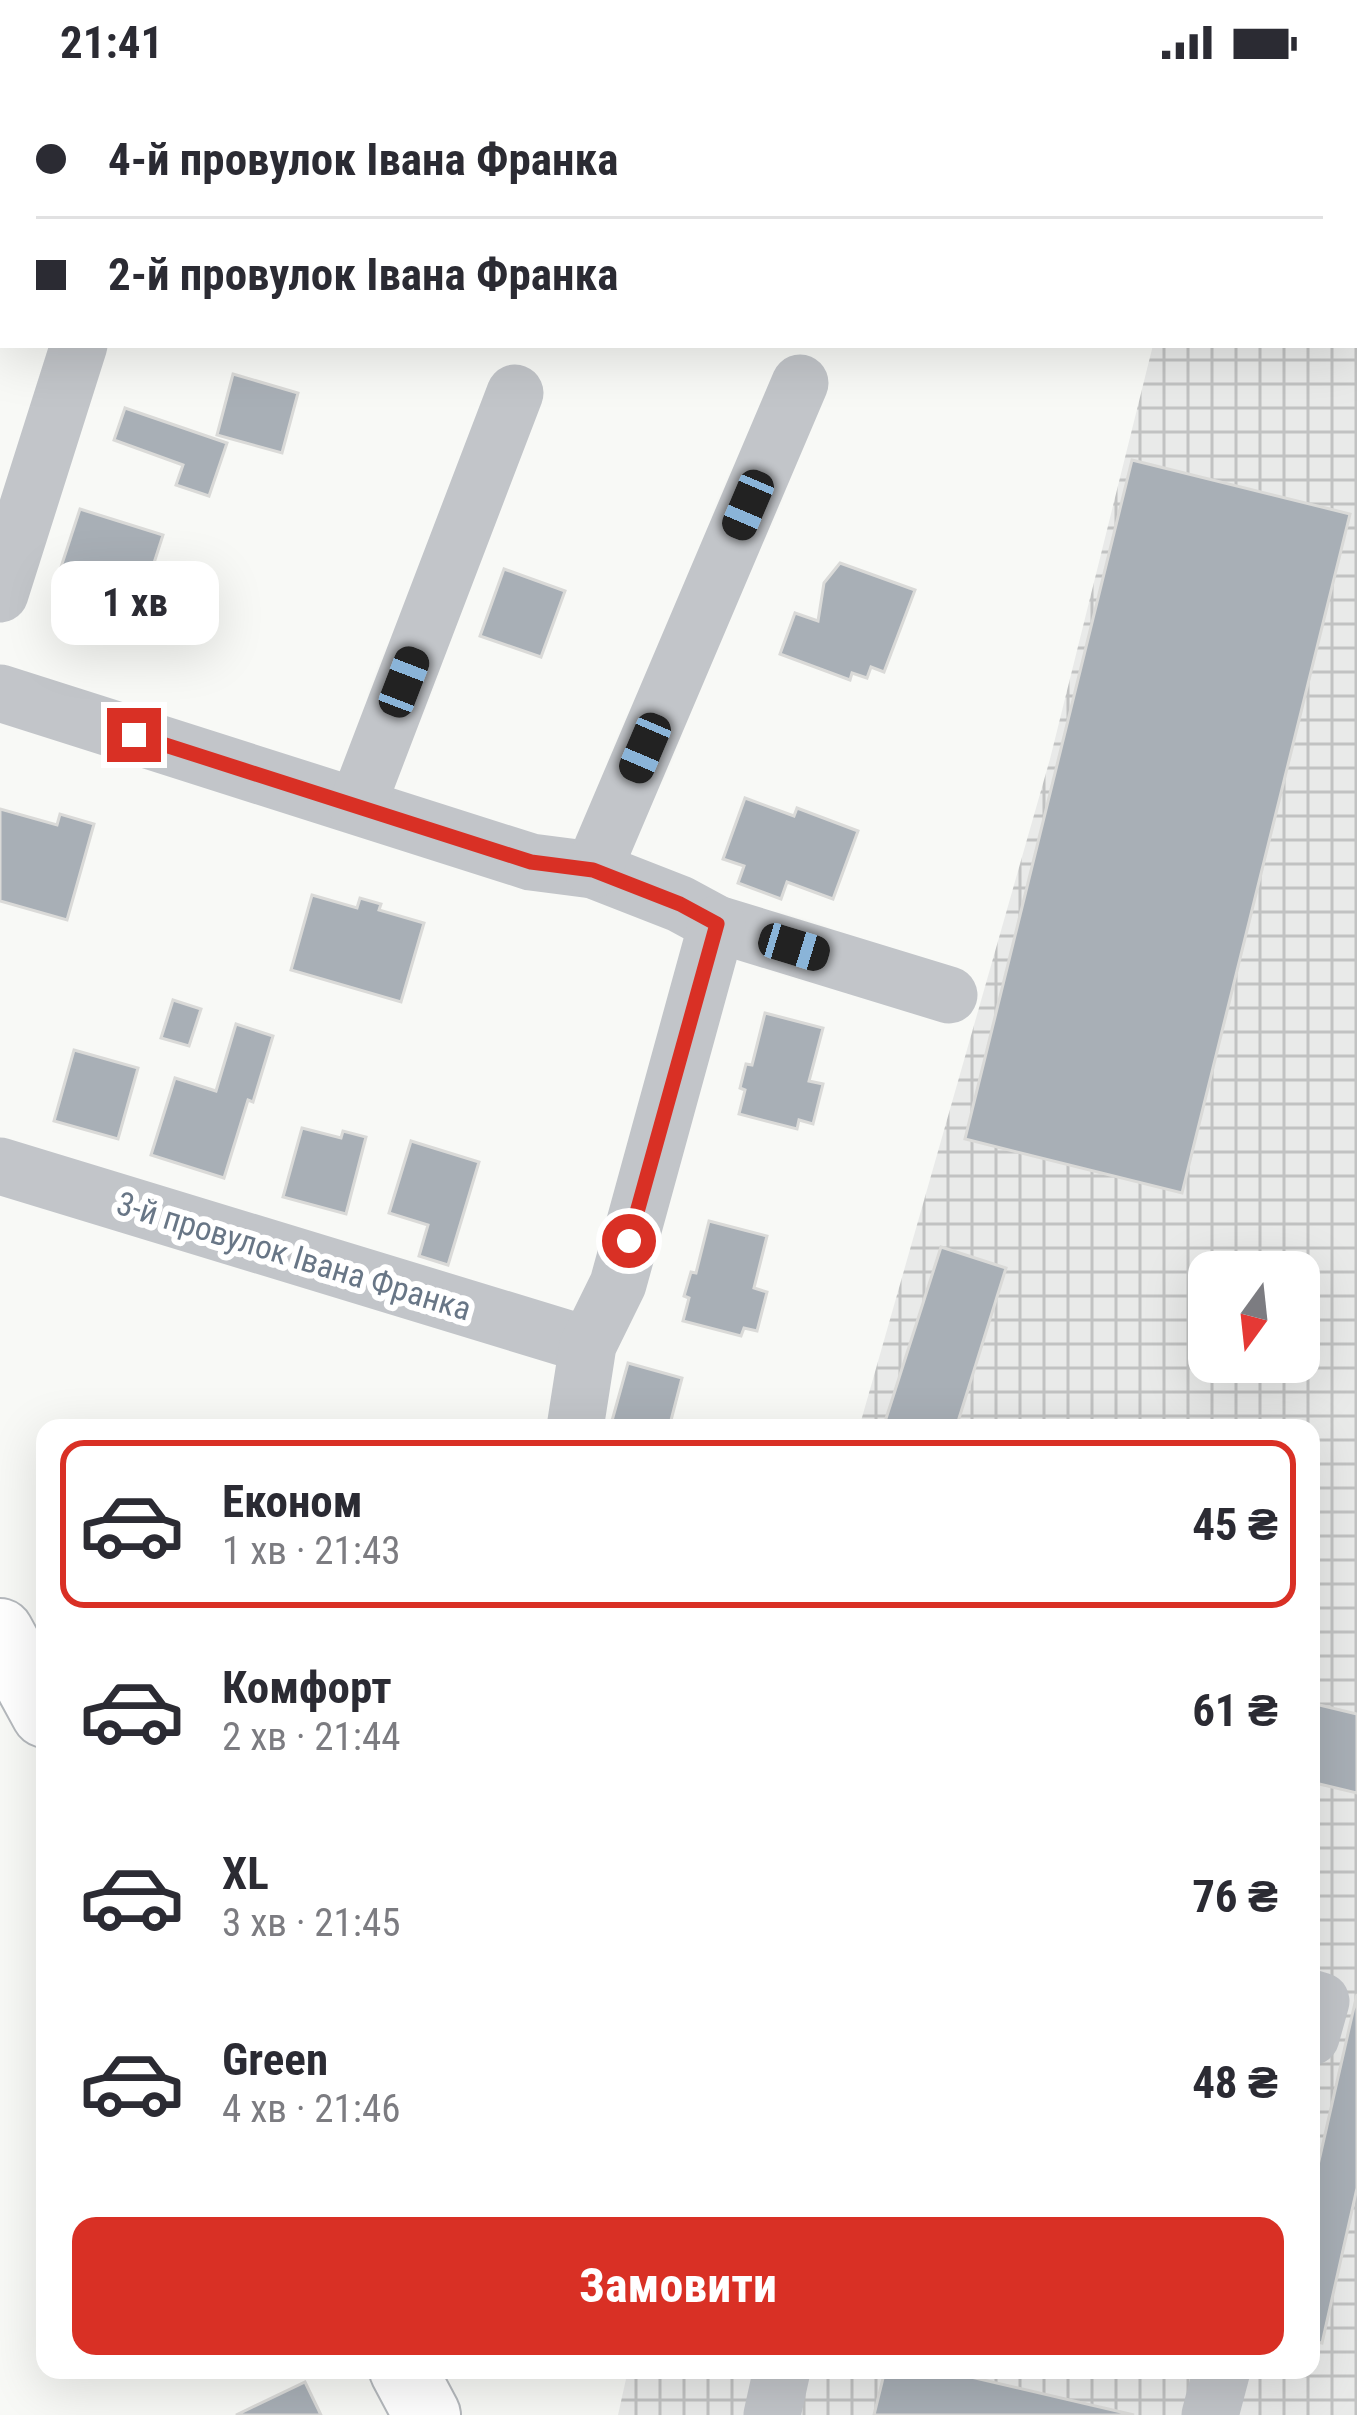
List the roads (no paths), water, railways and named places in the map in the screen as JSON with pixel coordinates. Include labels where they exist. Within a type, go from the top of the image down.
[{"type":"main road","points":[[0,1632],[36,1698]]},
{"type":"main road","points":[[408,2379],[427,2415]]},
{"type":"street","points":[[0,593],[78,348]]},
{"type":"street","points":[[593,870],[800,383]]},
{"type":"street","points":[[357,806],[515,393]]},
{"type":"street","points":[[0,693],[531,862],[593,870],[717,924],[949,995]]},
{"type":"street","points":[[576,1419],[588,1345],[618,1284],[717,924]]},
{"type":"street","name":"3-й провулок Івана Франка","points":[[0,1166],[588,1345]]},
{"type":"street","points":[[772,2415],[780,2379]]},
{"type":"street","points":[[1210,2415],[1220,2379]]}]
